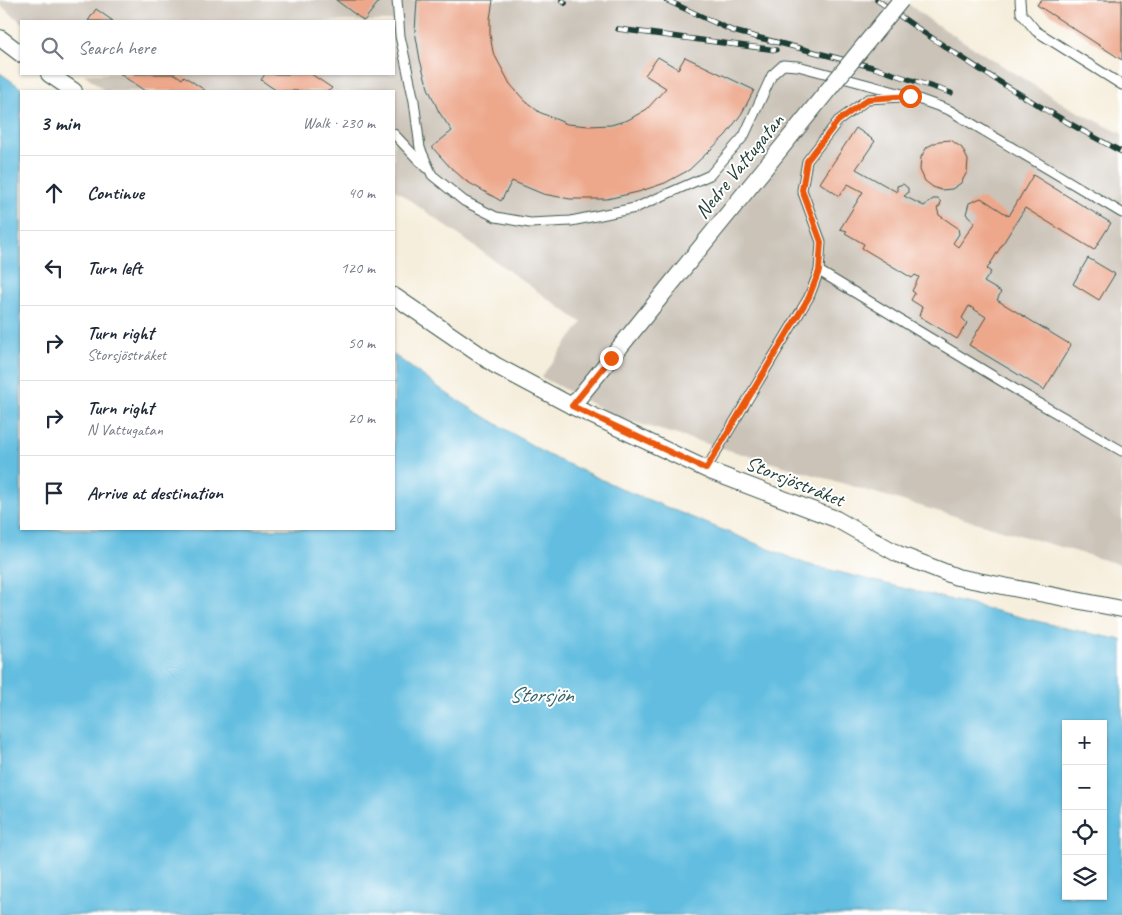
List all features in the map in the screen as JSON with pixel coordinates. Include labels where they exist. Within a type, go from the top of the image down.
[{"type":"street","name":"Nedre Vattugatan","points":[[572,406],[901,0]]},
{"type":"street","points":[[0,38],[20,53]]},
{"type":"street","points":[[50,75],[73,90]]},
{"type":"street","name":"Storsjöstråket","points":[[395,297],[496,365],[572,406],[706,469],[836,519],[898,554],[957,577],[1122,609]]},
{"type":"lane","points":[[397,0],[400,36],[414,101],[420,148],[432,175]]},
{"type":"lane","points":[[1020,0],[1021,13],[1036,31],[1122,85]]},
{"type":"lane","points":[[395,135],[432,175],[464,201],[496,216],[530,223],[599,216],[635,208],[710,175],[744,136],[772,75],[783,65],[798,66],[910,96],[949,110],[1122,214]]},
{"type":"lane","points":[[706,469],[809,297],[819,271],[821,242],[802,190],[807,161],[838,121],[868,99],[910,96]]},
{"type":"lane","points":[[819,271],[1018,391],[1122,451]]},
{"type":"shaded area","points":[[0,0],[903,0],[931,21],[1067,106],[1122,134],[1122,565],[619,418],[541,377],[582,323],[395,190],[395,90],[104,90],[85,75],[395,75],[395,20],[20,21],[0,5]]},
{"type":"water","name":"Storsjön","points":[[0,73],[24,90],[20,90],[20,530],[395,530],[395,356],[449,395],[548,455],[622,489],[806,564],[1069,629],[1122,640],[1122,915],[0,915]]},
{"type":"building","points":[[336,0],[380,0],[365,20]]},
{"type":"building","points":[[417,0],[493,0],[490,35],[493,52],[510,84],[524,100],[539,112],[567,124],[611,125],[628,120],[647,109],[666,88],[645,75],[658,57],[678,69],[685,57],[754,90],[742,113],[726,135],[689,170],[665,183],[607,199],[570,199],[543,194],[512,181],[501,201],[466,181],[432,147],[452,131],[439,112],[428,88],[420,60],[415,31]]},
{"type":"building","points":[[1041,0],[1122,0],[1122,60],[1037,5]]},
{"type":"building","points":[[96,9],[112,20],[89,20]]},
{"type":"building","points":[[121,75],[176,75],[182,79],[184,76],[205,90],[144,90]]},
{"type":"building","points":[[264,75],[312,75],[332,88],[330,90],[276,90],[261,80]]},
{"type":"building","points":[[856,128],[875,141],[856,169],[897,192],[897,186],[903,184],[908,188],[908,193],[904,196],[924,206],[933,199],[938,199],[941,202],[937,208],[939,215],[958,228],[959,234],[953,243],[958,247],[975,222],[966,214],[969,203],[981,198],[1009,216],[1033,175],[1111,223],[1094,250],[1025,208],[987,269],[991,272],[984,282],[1001,292],[997,300],[1071,345],[1044,390],[969,345],[986,317],[969,306],[962,318],[967,323],[957,339],[919,316],[922,307],[911,300],[915,293],[912,291],[919,277],[915,275],[912,278],[862,248],[864,244],[845,233],[847,231],[840,229],[863,192],[848,184],[839,196],[820,183]]},
{"type":"building","points":[[951,140],[962,148],[968,160],[967,172],[961,183],[952,189],[941,190],[925,181],[920,170],[921,157],[927,147],[939,141]]},
{"type":"building","points":[[1088,258],[1115,274],[1099,300],[1073,284]]},
{"type":"railway","points":[[562,0],[565,3]]},
{"type":"railway","points":[[666,0],[733,31],[872,67],[951,93]]},
{"type":"railway","points":[[877,0],[997,80],[1059,118],[1122,152]]},
{"type":"railway","points":[[618,29],[776,50]]},
{"type":"route","points":[[611,358],[572,406],[706,469],[809,297],[819,271],[821,242],[802,190],[807,161],[838,121],[868,99],[910,96]]}]
